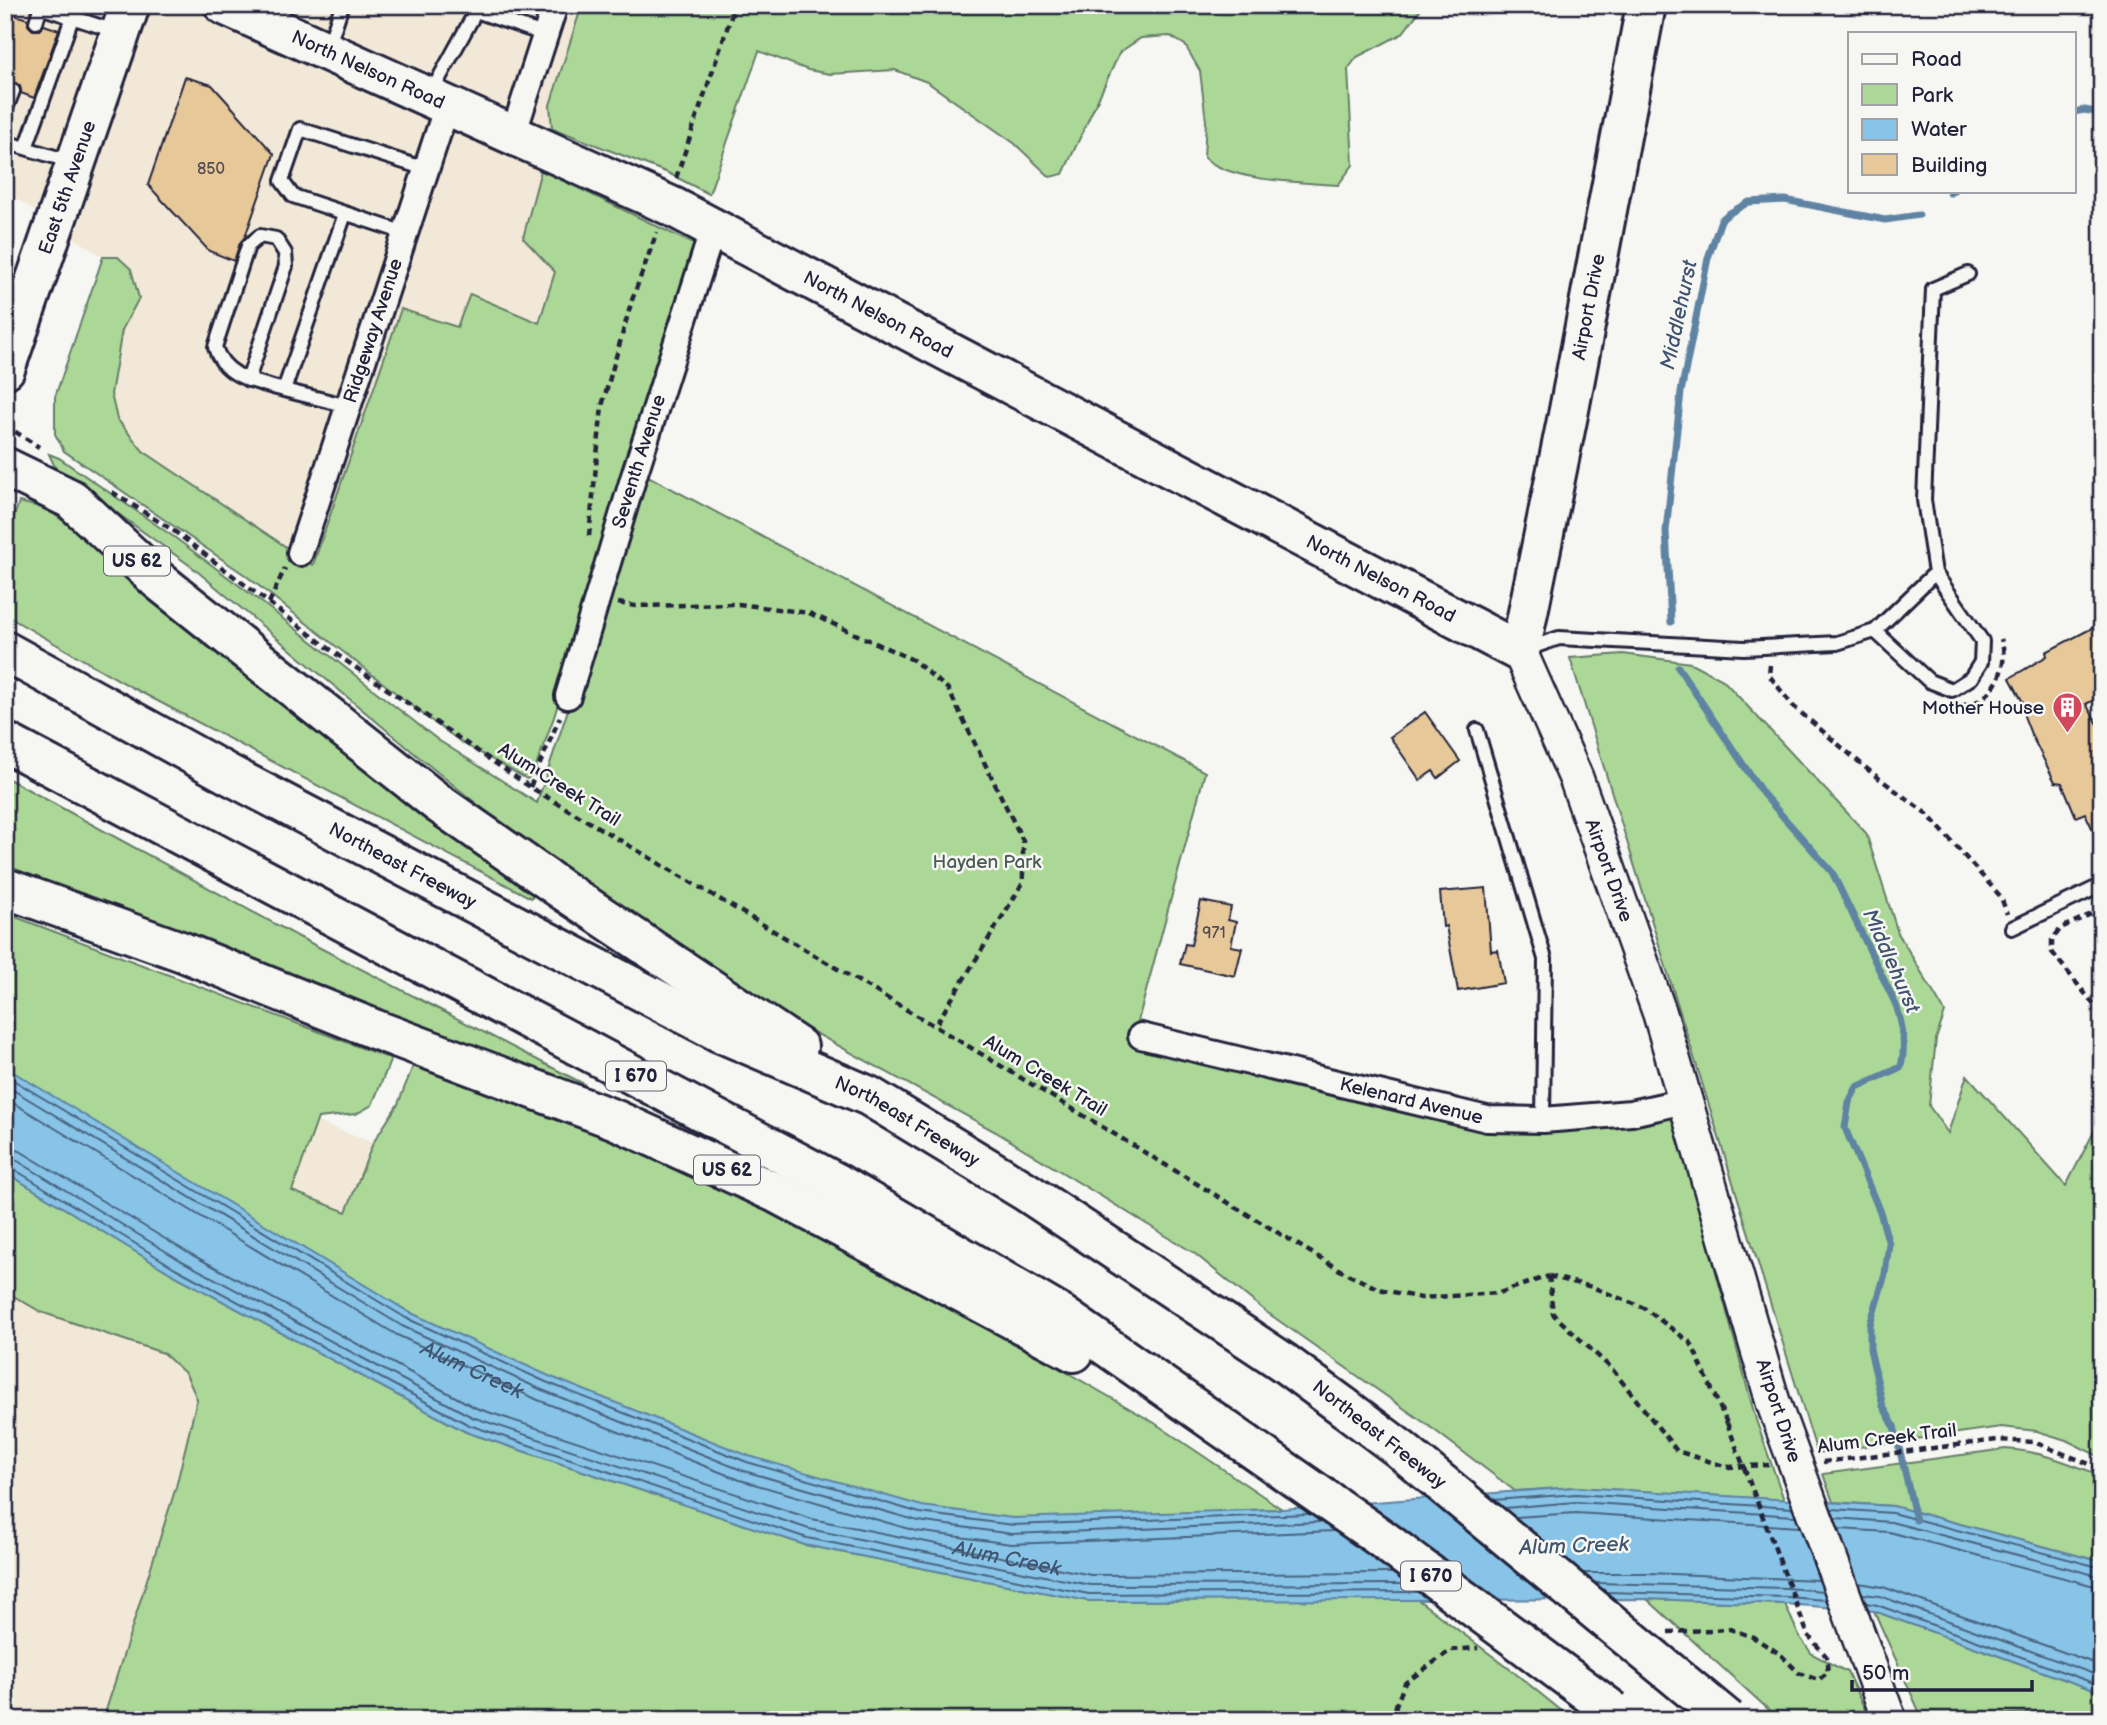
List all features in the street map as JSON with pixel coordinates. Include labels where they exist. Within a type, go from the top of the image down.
[{"type":"main road","name":"North Nelson Road","points":[[224,5],[283,25],[326,52],[667,204],[1520,652]]},
{"type":"main road","name":"Airport Drive","points":[[1646,5],[1520,652],[1576,778],[1660,1014],[1773,1402],[1889,1719]]},
{"type":"main road","name":"East 5th Avenue","points":[[5,369],[126,19]]},
{"type":"main road","name":"US 62","points":[[5,467],[71,499],[159,581],[438,803],[869,1096]]},
{"type":"main road","name":"Northeast Freeway","points":[[5,651],[240,781],[719,1032],[869,1096],[1025,1191],[1283,1362],[1400,1449],[1728,1720]]},
{"type":"main road","name":"I 670","points":[[5,742],[835,1182],[1063,1316],[1378,1536],[1617,1715]]},
{"type":"main road","name":"US 62","points":[[5,888],[183,952],[374,1029],[617,1120],[776,1193],[1246,1444]]},
{"type":"street","points":[[513,135],[555,5]]},
{"type":"street","name":"Ridgeway Avenue","points":[[300,553],[426,169],[437,102]]},
{"type":"street","name":"Seventh Avenue","points":[[568,696],[713,229]]},
{"type":"street","name":"Kelenard Avenue","points":[[1141,1036],[1487,1119],[1544,1120],[1631,1113],[1685,1101]]},
{"type":"lane","points":[[326,52],[342,5]]},
{"type":"lane","points":[[36,22],[41,6],[72,18],[126,19]]},
{"type":"lane","points":[[437,102],[476,11],[545,35]]},
{"type":"lane","points":[[26,148],[72,18]]},
{"type":"lane","points":[[5,111],[13,90]]},
{"type":"lane","points":[[405,233],[293,196],[282,181],[300,128],[426,169]]},
{"type":"lane","points":[[5,142],[77,164]]},
{"type":"lane","points":[[284,390],[345,214]]},
{"type":"lane","points":[[248,380],[286,266],[285,253],[276,239],[260,236],[248,246],[215,347],[219,359],[226,368],[248,380],[348,405]]},
{"type":"lane","points":[[1875,631],[1929,681],[1952,690],[1971,678],[1981,662],[1982,641],[1935,573],[1924,500],[1933,289],[1968,274]]},
{"type":"lane","points":[[1520,652],[1559,638],[1744,648],[1837,643],[1875,631],[1935,573]]},
{"type":"lane","points":[[1477,730],[1545,959],[1544,1120]]},
{"type":"lane","points":[[2012,929],[2102,885]]},
{"type":"path","points":[[589,544],[602,406],[632,300],[736,5]]},
{"type":"path","points":[[5,425],[50,454]]},
{"type":"path","name":"Alum Creek Trail","points":[[107,489],[174,531],[339,656],[530,787],[935,1026],[1345,1273],[1380,1289],[1421,1298],[1499,1293],[1549,1276]]},
{"type":"path","points":[[269,603],[289,559],[300,553]]},
{"type":"path","points":[[597,599],[635,606],[738,604],[809,613],[913,660],[948,689],[1023,841],[1023,883],[935,1026]]},
{"type":"path","points":[[1961,705],[1971,705],[1988,696],[2001,673],[2005,650],[1998,630],[1982,641]]},
{"type":"path","points":[[1777,662],[1769,666],[1769,675],[1793,706],[1872,773],[1927,814],[2001,897],[2012,929]]},
{"type":"path","points":[[530,787],[568,696]]},
{"type":"path","points":[[2102,909],[2061,928],[2052,940],[2052,953],[2102,1014]]},
{"type":"path","points":[[1776,1465],[1727,1467],[1677,1451],[1612,1369],[1553,1314],[1549,1276],[1592,1287],[1644,1308],[1690,1343],[1727,1423],[1808,1634]]},
{"type":"path","name":"Alum Creek Trail","points":[[1814,1463],[1997,1440],[2034,1442],[2102,1469]]},
{"type":"shaded area","points":[[5,5],[582,5],[550,105],[552,128],[523,238],[555,271],[539,323],[471,294],[457,327],[401,309],[314,565],[143,451],[117,419],[111,394],[122,330],[139,298],[118,257],[103,257],[5,191]]},
{"type":"shaded area","points":[[310,1119],[373,1143],[346,1212],[283,1188]]},
{"type":"shaded area","points":[[5,1291],[42,1312],[163,1353],[186,1374],[197,1399],[176,1487],[103,1720],[5,1720]]},
{"type":"green space","points":[[582,5],[1424,5],[1402,34],[1357,57],[1348,69],[1353,165],[1338,185],[1248,176],[1230,172],[1204,157],[1206,121],[1200,71],[1185,45],[1170,36],[1141,38],[1120,52],[1063,174],[1050,177],[1014,143],[927,82],[895,70],[830,74],[808,70],[759,51],[709,194],[668,173],[552,128],[550,105]]},
{"type":"green space","points":[[541,170],[700,247],[554,717],[534,772],[527,779],[464,744],[245,575],[64,451],[55,434],[55,397],[103,257],[118,257],[131,269],[139,298],[122,330],[111,394],[117,419],[143,451],[313,565],[401,309],[457,327],[470,294],[539,323],[555,272],[523,238]]},
{"type":"green space","name":"Hayden Park","points":[[49,454],[59,458],[174,537],[438,740],[537,803],[646,475],[1205,772],[1138,1021],[1498,1111],[1598,1113],[1668,1094],[1756,1420],[1784,1500],[1575,1487],[1515,1491],[1429,1426],[1265,1311],[1194,1253],[996,1132],[737,990],[525,843],[192,567],[81,487],[60,478]]},
{"type":"green space","points":[[19,502],[47,509],[539,889],[531,898],[133,688],[5,615],[5,543]]},
{"type":"green space","points":[[1623,654],[1691,663],[1723,680],[1866,833],[1898,933],[1945,1012],[1936,1039],[1929,1106],[1948,1133],[1967,1075],[2066,1186],[2102,1116],[2102,1458],[2066,1440],[2037,1431],[2001,1427],[1817,1453],[1570,658]]},
{"type":"green space","points":[[5,777],[297,936],[584,1084],[579,1093],[272,968],[5,869]]},
{"type":"green space","points":[[5,913],[391,1059],[372,1105],[356,1114],[318,1118],[292,1191],[346,1212],[373,1143],[398,1104],[413,1066],[627,1145],[784,1217],[1004,1336],[1153,1422],[1282,1509],[1244,1510],[998,1556],[476,1375],[5,1106]]},
{"type":"green space","points":[[5,1172],[172,1274],[466,1432],[805,1545],[1088,1601],[1417,1599],[1573,1720],[103,1720],[176,1487],[197,1399],[186,1374],[163,1353],[41,1312],[5,1291]]},
{"type":"green space","points":[[2005,1449],[2042,1455],[2102,1476],[2102,1562],[1893,1506],[1833,1502],[1823,1474]]},
{"type":"green space","points":[[1647,1599],[1785,1604],[1799,1636],[1812,1654],[1847,1672],[1870,1720],[1780,1720]]},
{"type":"green space","points":[[1874,1611],[2102,1693],[2102,1720],[2072,1720],[2059,1715],[2027,1713],[1923,1720]]},
{"type":"water","name":"Alum Creek","points":[[5,1067],[409,1312],[549,1376],[749,1456],[922,1506],[1013,1518],[1282,1509],[1575,1487],[1893,1506],[2102,1562],[2102,1693],[1874,1611],[1785,1604],[1647,1599],[1088,1601],[805,1545],[466,1432],[172,1274],[5,1172]]},
{"type":"building","points":[[5,12],[28,19],[28,25],[33,30],[39,30],[44,25],[59,30],[34,98],[21,93],[20,86],[16,83],[5,87]]},
{"type":"building","points":[[185,77],[212,85],[274,154],[234,261],[209,251],[148,185]]},
{"type":"building","name":"Mother House","points":[[2102,623],[2102,696],[2086,704],[2102,731],[2102,849],[2085,813],[2076,817],[2062,783],[2055,782],[2031,734],[2024,716],[2026,708],[2010,678],[2047,656],[2046,652]]},
{"type":"building","points":[[1425,712],[1460,761],[1438,778],[1433,771],[1420,780],[1390,737]]},
{"type":"building","points":[[1486,888],[1491,951],[1498,950],[1504,983],[1458,991],[1446,926],[1443,927],[1440,892]]},
{"type":"building","points":[[1201,901],[1231,907],[1228,920],[1236,922],[1231,946],[1242,948],[1235,976],[1180,964],[1185,944],[1191,945]]},
{"type":"waterway","name":"Middlehurst","points":[[2076,112],[2102,113]]},
{"type":"waterway","name":"Middlehurst","points":[[1671,622],[1666,531],[1681,392],[1708,258],[1721,220],[1749,202],[1785,200],[1885,220],[1919,215]]},
{"type":"waterway","name":"Middlehurst","points":[[1678,667],[1763,794],[1832,872],[1896,1005],[1902,1028],[1901,1067],[1857,1087],[1849,1102],[1845,1128],[1880,1212],[1889,1244],[1885,1274],[1870,1325],[1870,1349],[1883,1406],[1894,1426],[1916,1520]]},
{"type":"place","name":"Mother House","points":[[2067,735]]}]
